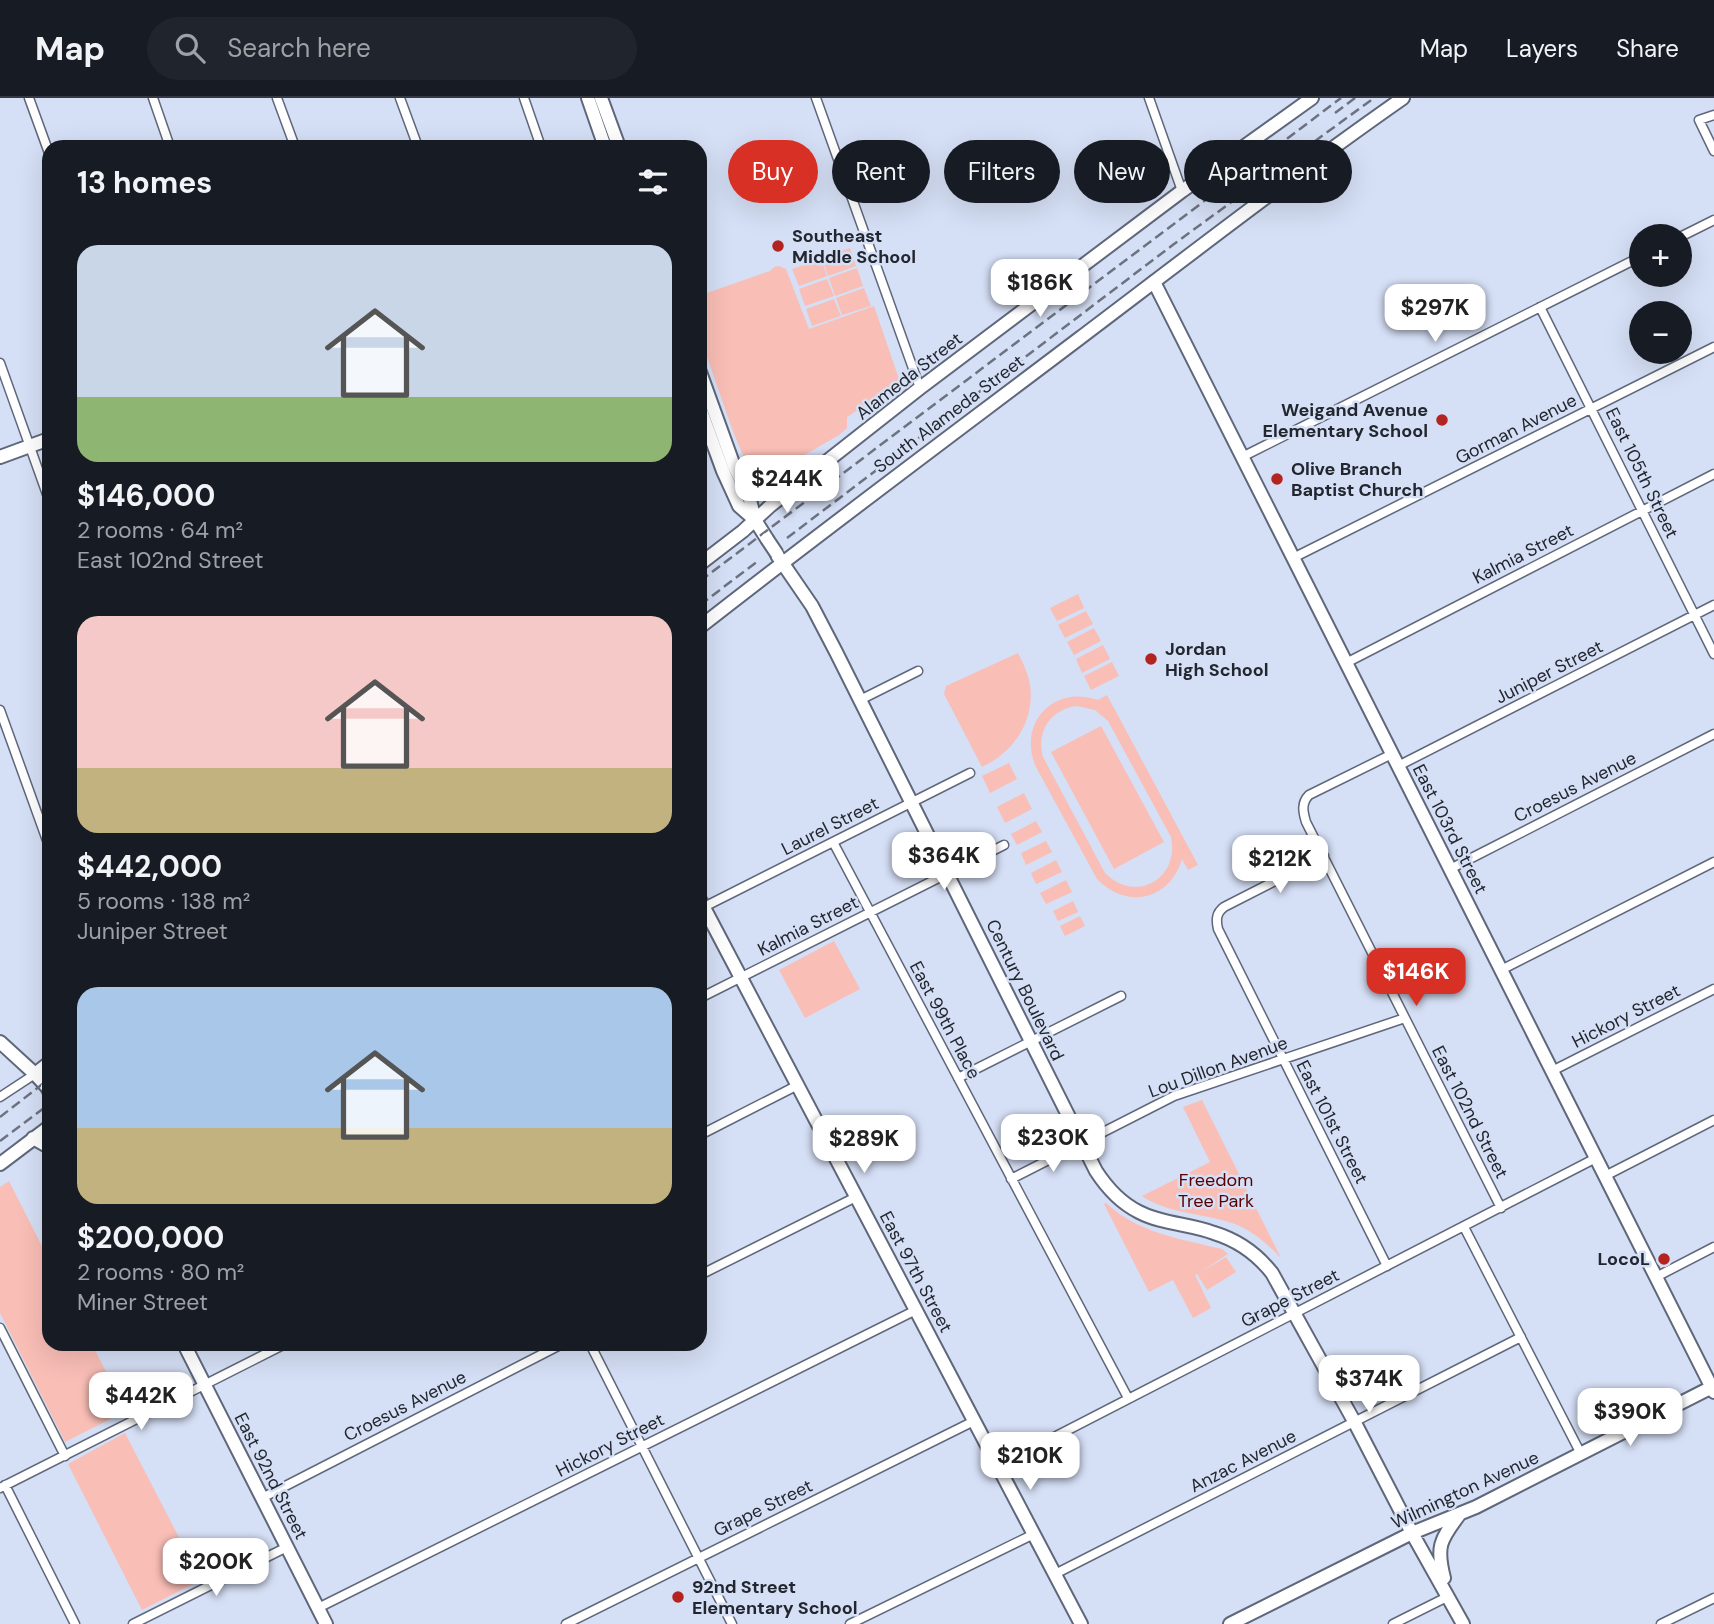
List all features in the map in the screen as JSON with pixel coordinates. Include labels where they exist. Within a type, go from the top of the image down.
[{"type":"street","points":[[29,98],[44,140]]},
{"type":"street","points":[[153,98],[168,140]]},
{"type":"street","points":[[277,98],[292,140]]},
{"type":"street","points":[[400,98],[415,140]]},
{"type":"street","points":[[524,98],[539,140]]},
{"type":"street","points":[[587,98],[602,140]]},
{"type":"street","points":[[601,98],[616,140]]},
{"type":"street","points":[[816,98],[920,388]]},
{"type":"street","points":[[1149,98],[1182,191]]},
{"type":"street","name":"Alameda Street","points":[[707,558],[920,388],[1182,191],[1312,98]]},
{"type":"street","points":[[1154,282],[1403,98]]},
{"type":"street","points":[[1714,115],[1699,120],[1714,150]]},
{"type":"street","points":[[1692,231],[1714,220]]},
{"type":"street","points":[[1242,457],[1629,262]]},
{"type":"street","name":"East 103rd Street","points":[[1154,282],[1713,1389]]},
{"type":"street","name":"South Alameda Street","points":[[707,621],[780,558],[1154,282]]},
{"type":"street","name":"East 105th Street","points":[[1540,307],[1714,654]]},
{"type":"street","name":"Gorman Avenue","points":[[1293,558],[1714,347]]},
{"type":"street","points":[[0,363],[42,480]]},
{"type":"street","points":[[707,391],[734,466],[750,500],[755,520]]},
{"type":"street","points":[[707,427],[739,506],[755,520]]},
{"type":"street","points":[[0,457],[42,442]]},
{"type":"street","name":"Kalmia Street","points":[[1346,663],[1714,474]]},
{"type":"street","name":"Century Boulevard","points":[[755,520],[811,606],[912,802],[1081,1143],[1104,1183],[1141,1213],[1213,1232],[1231,1240],[1256,1255],[1272,1273],[1412,1533],[1449,1596]]},
{"type":"street","name":"Juniper Street","points":[[1398,766],[1714,606]]},
{"type":"street","points":[[860,700],[918,671]]},
{"type":"street","points":[[0,710],[42,827]]},
{"type":"street","name":"Croesus Avenue","points":[[1450,869],[1714,734]]},
{"type":"street","name":"East 102nd Street","points":[[1392,754],[1309,795],[1304,804],[1304,817],[1500,1208]]},
{"type":"street","name":"Laurel Street","points":[[707,901],[833,842],[970,773]]},
{"type":"street","name":"East 99th Place","points":[[833,842],[1128,1398]]},
{"type":"street","name":"Kalmia Street","points":[[707,995],[1004,845]]},
{"type":"street","name":"East 101st Street","points":[[1324,856],[1224,907],[1217,915],[1218,929],[1387,1266]]},
{"type":"street","points":[[1501,970],[1714,862]]},
{"type":"street","name":"East 97th Street","points":[[707,913],[1081,1624]]},
{"type":"street","name":"Hickory Street","points":[[1552,1071],[1714,989]]},
{"type":"street","points":[[958,1078],[1121,996]]},
{"type":"street","name":"Lou Dillon Avenue","points":[[1011,1179],[1174,1096],[1405,1018]]},
{"type":"street","points":[[0,1042],[42,1083]]},
{"type":"street","points":[[0,1097],[42,1084]]},
{"type":"street","points":[[707,1131],[798,1085]]},
{"type":"street","points":[[1605,1176],[1714,1120]]},
{"type":"street","points":[[0,1164],[42,1131]]},
{"type":"street","points":[[33,1138],[42,1143]]},
{"type":"street","name":"Grape Street","points":[[998,1466],[1596,1158]]},
{"type":"street","points":[[707,1272],[856,1197]]},
{"type":"street","points":[[1464,1227],[1581,1454]]},
{"type":"street","points":[[1656,1277],[1714,1247]]},
{"type":"street","name":"Hickory Street","points":[[318,1608],[916,1310]]},
{"type":"street","points":[[0,1328],[65,1455]]},
{"type":"street","name":"Anzac Avenue","points":[[1055,1574],[1521,1337]]},
{"type":"street","name":"East 92nd Street","points":[[188,1351],[326,1624]]},
{"type":"street","points":[[75,1624],[2,1486],[271,1351]]},
{"type":"street","name":"Croesus Avenue","points":[[262,1498],[548,1351]]},
{"type":"street","points":[[594,1351],[732,1624]]},
{"type":"street","name":"Wilmington Avenue","points":[[1230,1624],[1412,1533],[1461,1513],[1713,1389]]},
{"type":"street","name":"Grape Street","points":[[566,1624],[974,1421]]},
{"type":"street","points":[[1461,1513],[1440,1543],[1440,1563],[1449,1596],[1463,1624]]},
{"type":"street","points":[[850,1624],[1034,1534]]},
{"type":"street","points":[[133,1624],[287,1547]]},
{"type":"street","points":[[1393,1624],[1449,1596]]},
{"type":"street","points":[[1661,1624],[1714,1598]]},
{"type":"green space","points":[[850,248],[856,266],[828,276],[822,258]]},
{"type":"green space","points":[[821,259],[827,276],[799,286],[792,269]]},
{"type":"green space","points":[[774,267],[786,269],[809,329],[874,306],[900,382],[847,417],[847,428],[839,435],[768,476],[756,476],[750,471],[734,434],[707,357],[707,293],[770,271]]},
{"type":"green space","points":[[857,268],[863,286],[835,296],[829,278]]},
{"type":"green space","points":[[827,279],[834,296],[805,306],[799,289]]},
{"type":"green space","points":[[864,288],[871,306],[842,315],[836,298]]},
{"type":"green space","points":[[834,299],[841,316],[812,326],[806,309]]},
{"type":"green space","points":[[1078,594],[1084,608],[1057,621],[1050,608]]},
{"type":"green space","points":[[1086,611],[1093,624],[1065,638],[1058,625]]},
{"type":"green space","points":[[1094,628],[1101,641],[1074,655],[1067,642]]},
{"type":"green space","points":[[1103,645],[1110,659],[1082,673],[1076,659]]},
{"type":"green space","points":[[1018,653],[1030,685],[1029,711],[1013,744],[982,767],[944,694],[946,686]]},
{"type":"green space","points":[[1112,662],[1119,676],[1091,690],[1084,676]]},
{"type":"green space","points":[[1107,695],[1198,865],[1188,870],[1182,859],[1168,884],[1158,892],[1146,896],[1121,895],[1097,879],[1036,767],[1031,751],[1031,736],[1043,711],[1067,698],[1098,700]],"holes":[[[1077,706],[1095,710],[1108,721],[1171,837],[1169,865],[1153,882],[1141,886],[1117,882],[1105,873],[1043,757],[1042,738],[1053,717]]]},
{"type":"green space","points":[[1101,726],[1164,842],[1114,869],[1051,752]]},
{"type":"green space","points":[[1009,763],[1017,779],[990,793],[982,776]]},
{"type":"green space","points":[[1024,793],[1032,809],[1005,823],[997,807]]},
{"type":"green space","points":[[1036,821],[1042,832],[1017,845],[1011,834]]},
{"type":"green space","points":[[1046,841],[1052,852],[1026,865],[1021,853]]},
{"type":"green space","points":[[1056,860],[1062,872],[1036,884],[1031,873]]},
{"type":"green space","points":[[1066,880],[1072,892],[1046,904],[1040,893]]},
{"type":"green space","points":[[1073,901],[1078,912],[1058,921],[1053,911]]},
{"type":"green space","points":[[1080,916],[1085,926],[1065,936],[1060,926]]},
{"type":"green space","points":[[834,941],[860,989],[805,1018],[779,970]]},
{"type":"green space","name":"Freedom Tree Park","points":[[1202,1100],[1281,1258],[1246,1229],[1163,1206],[1142,1196],[1210,1162],[1183,1107]]},
{"type":"green space","points":[[9,1181],[42,1246],[42,1351],[96,1351],[126,1411],[65,1442],[0,1313],[0,1187]]},
{"type":"green space","points":[[1104,1204],[1118,1213],[1146,1228],[1222,1249],[1228,1254],[1199,1273],[1226,1257],[1236,1272],[1207,1290],[1197,1274],[1195,1275],[1211,1308],[1193,1318],[1173,1280],[1149,1292]]},
{"type":"green space","points":[[125,1433],[201,1580],[142,1610],[68,1464]]},
{"type":"railway","points":[[707,576],[1341,98]]},
{"type":"railway","points":[[1335,113],[1355,98]]},
{"type":"railway","points":[[787,538],[1174,244],[1374,98]]},
{"type":"railway","points":[[707,600],[758,561]]},
{"type":"railway","points":[[0,1117],[42,1084]]},
{"type":"railway","points":[[0,1141],[42,1110]]},
{"type":"place","name":"Southeast Middle School","points":[[778,246]]},
{"type":"place","name":"Weigand Avenue Elementary School","points":[[1442,420]]},
{"type":"place","name":"Olive Branch Baptist Church","points":[[1277,479]]},
{"type":"place","name":"Jordan High School","points":[[1151,659]]},
{"type":"place","name":"LocoL","points":[[1664,1259]]},
{"type":"place","name":"92nd Street Elementary School","points":[[678,1597]]}]
